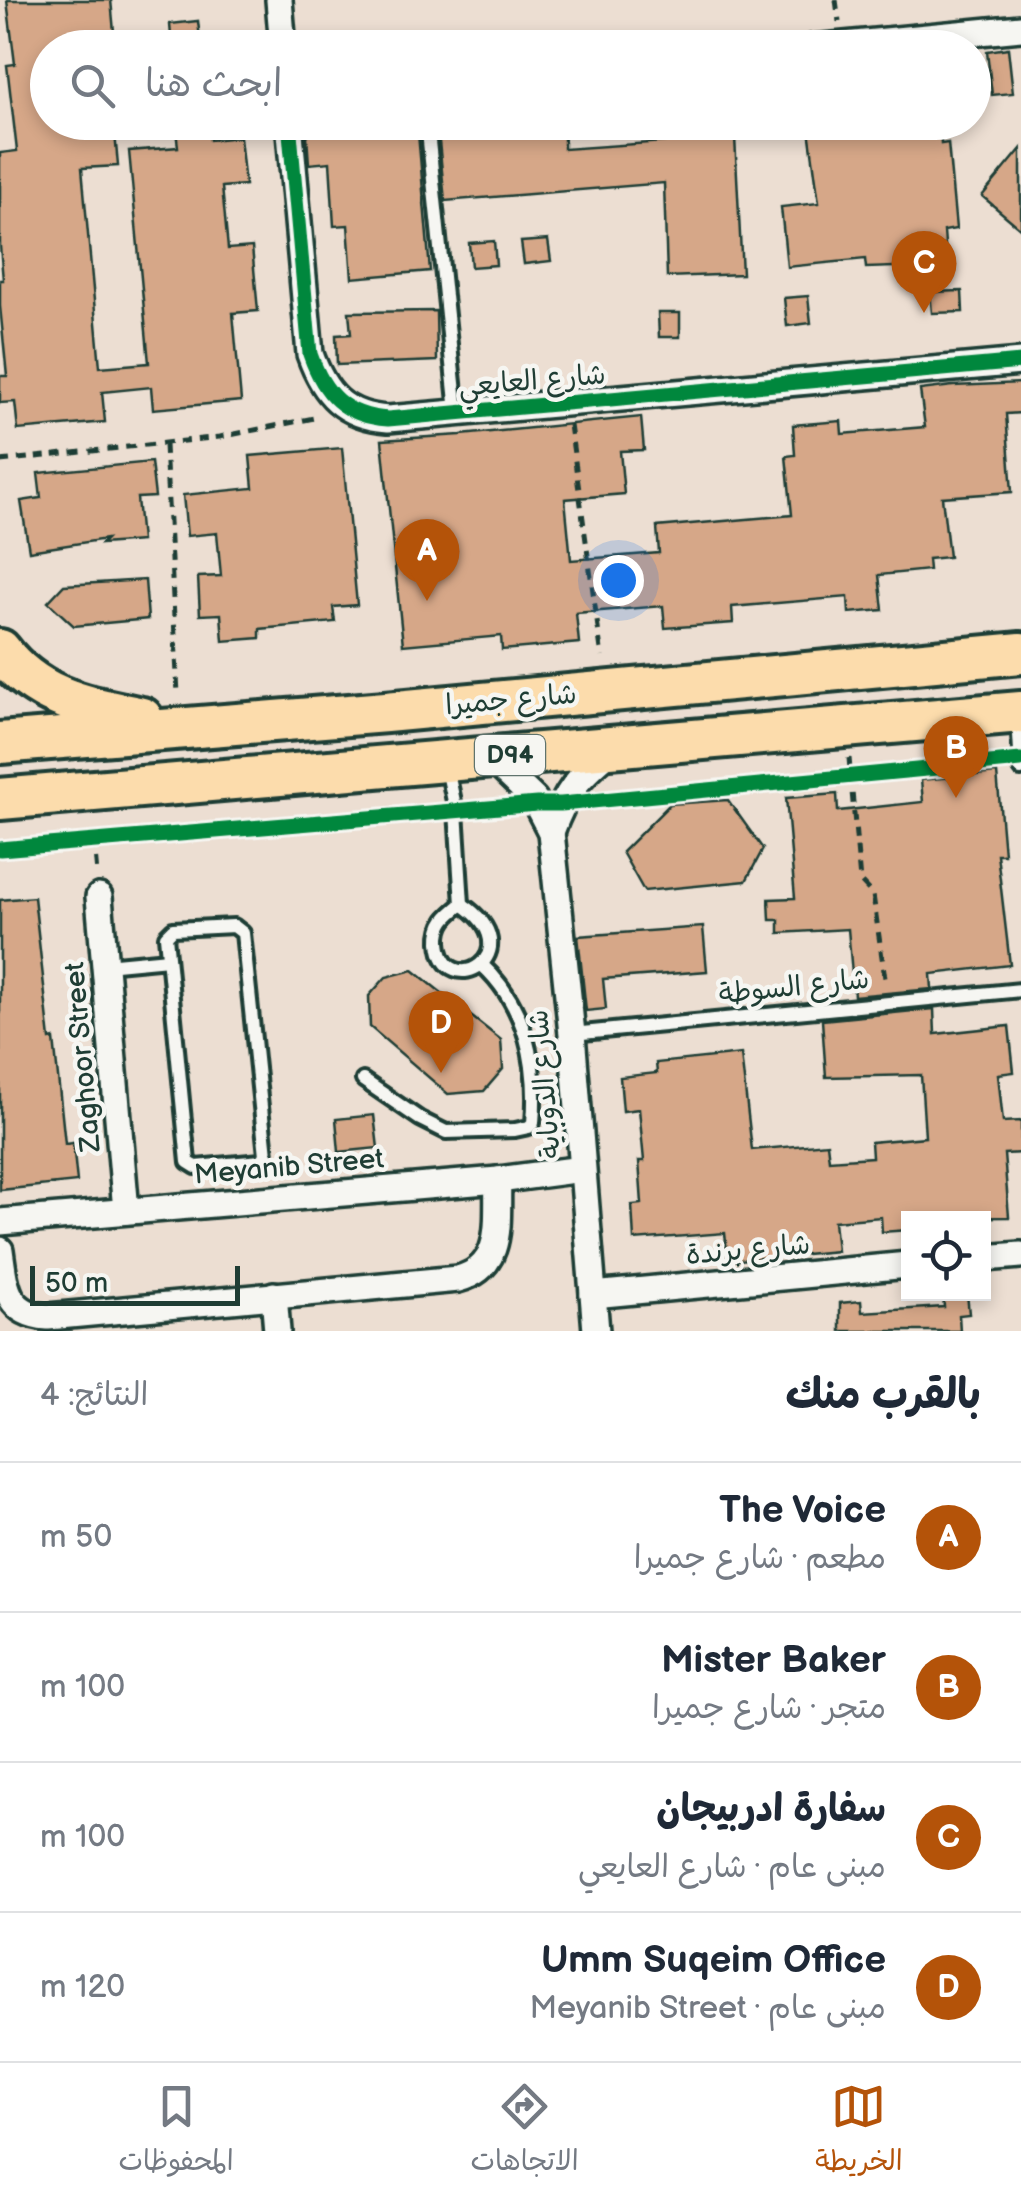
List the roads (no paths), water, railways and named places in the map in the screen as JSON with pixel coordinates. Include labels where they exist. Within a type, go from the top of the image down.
[{"type":"main road","points":[[0,650],[27,678],[68,702],[180,727]]},
{"type":"main road","name":"شارع جميرا","points":[[0,743],[386,712],[1021,653]]},
{"type":"main road","name":"شارع جميرا","points":[[0,799],[1019,712]]},
{"type":"street","points":[[278,0],[281,30]]},
{"type":"street","points":[[991,31],[1021,28]]},
{"type":"street","name":"شارع العايعي","points":[[291,140],[310,354],[334,397],[349,410],[368,417],[1021,362]]},
{"type":"street","points":[[551,832],[578,779],[615,746]]},
{"type":"street","name":"شارع الدوباية","points":[[490,757],[534,799],[551,832],[596,1331]]},
{"type":"street","name":"Zaghoor Street","points":[[99,896],[126,1212]]},
{"type":"street","name":"Meyanib Street","points":[[0,1222],[498,1180],[582,1168]]},
{"type":"street","points":[[0,1250],[14,1304],[48,1324],[274,1295],[458,1278],[472,1275],[492,1256],[498,1180]]},
{"type":"street","points":[[991,1257],[1021,1255]]},
{"type":"street","name":"شارع برندة","points":[[593,1295],[901,1266]]},
{"type":"street","points":[[274,1295],[277,1331]]},
{"type":"lane","points":[[429,140],[457,412]]},
{"type":"lane","points":[[1019,712],[1021,770]]},
{"type":"lane","points":[[446,760],[456,811],[462,904]]},
{"type":"lane","points":[[462,904],[488,928],[488,953],[478,968],[458,970],[442,956],[439,936],[445,918],[462,904]]},
{"type":"lane","points":[[234,926],[244,933],[266,1155],[261,1161],[196,1167],[188,1162],[168,959],[166,936],[173,929],[234,926]]},
{"type":"lane","points":[[105,965],[168,959]]},
{"type":"lane","points":[[363,1080],[446,1132],[514,1130],[533,1123],[527,1034],[504,989],[482,965]]},
{"type":"lane","name":"شارع السوطة","points":[[572,1034],[1021,990]]},
{"type":"place","name":"سفارة ادربيجان","points":[[924,313]]},
{"type":"place","name":"The Voice","points":[[427,601]]},
{"type":"place","name":"Mister Baker","points":[[956,798]]},
{"type":"place","name":"Umm Suqeim Office","points":[[441,1073]]}]
